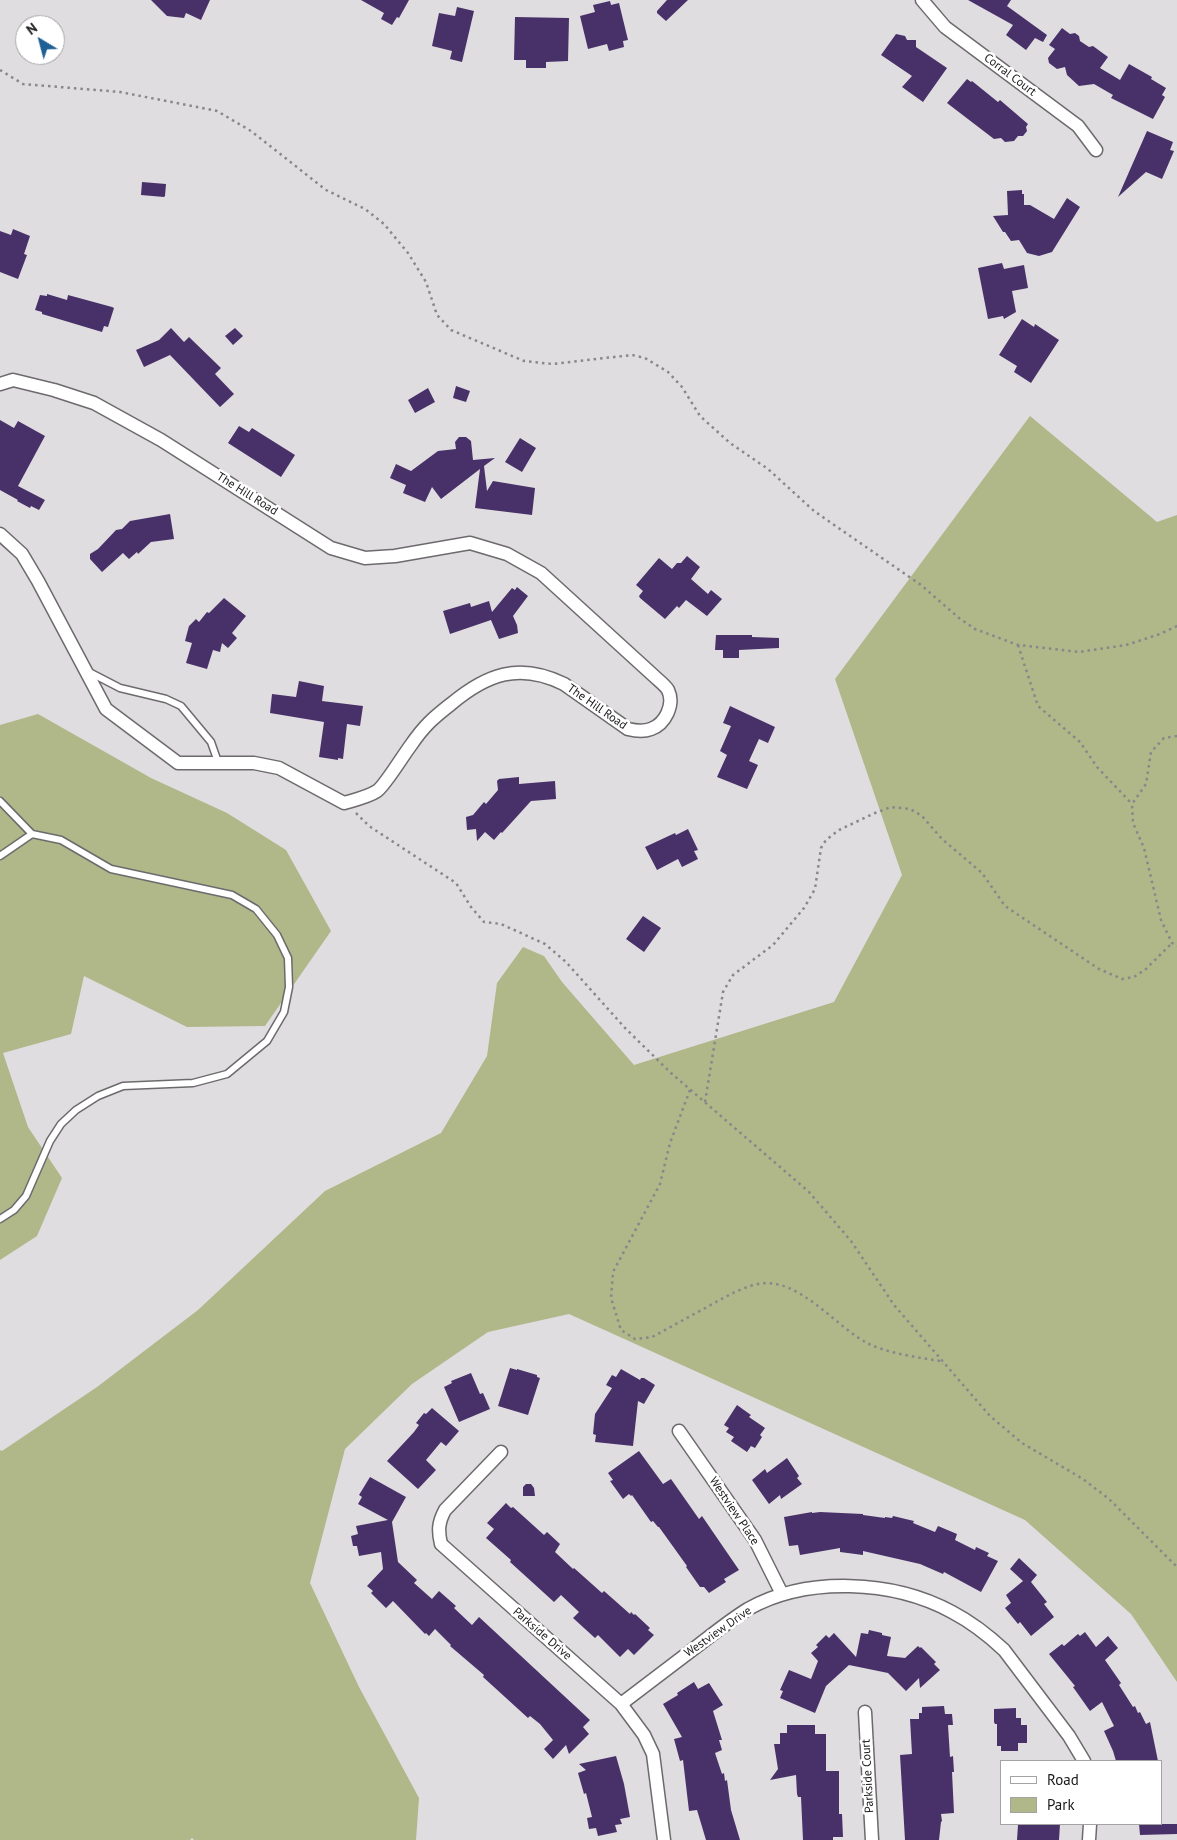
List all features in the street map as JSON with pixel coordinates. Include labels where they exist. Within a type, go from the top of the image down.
[{"type":"street","name":"Corral Court","points":[[922,0],[945,26],[1078,126],[1096,150]]},
{"type":"street","name":"The Hill Road","points":[[0,384],[13,380],[34,387],[54,390],[94,403],[161,440],[331,548],[365,558],[396,556],[470,543],[507,554],[541,573],[667,689],[670,705],[664,720],[651,729],[635,731],[628,729],[564,684],[552,678],[539,674],[513,672],[488,678],[467,691],[426,724],[378,791],[344,803]]},
{"type":"street","points":[[0,534],[22,554],[106,709],[178,763],[254,763],[279,768],[344,803]]},
{"type":"street","name":"Westview Place","points":[[679,1431],[755,1540],[782,1594]]},
{"type":"street","name":"Parkside Drive","points":[[501,1452],[445,1510],[440,1520],[438,1531],[441,1544],[621,1704],[644,1735],[653,1754],[664,1840]]},
{"type":"street","name":"Westview Drive","points":[[621,1704],[748,1609],[782,1594],[821,1587],[841,1586],[880,1589],[916,1597],[951,1612],[980,1630],[1004,1650],[1069,1736],[1083,1760]]},
{"type":"street","name":"Parkside Court","points":[[865,1712],[872,1840]]},
{"type":"street","points":[[1089,1840],[1090,1825]]},
{"type":"lane","points":[[86,670],[120,688],[166,699],[181,706],[211,742],[218,762]]},
{"type":"lane","points":[[0,801],[32,834],[61,840],[111,870],[232,895],[256,909],[277,935],[288,958],[288,986],[284,1012],[267,1041],[227,1074],[193,1083],[124,1086],[98,1096],[76,1110],[61,1124],[50,1141],[26,1196],[14,1210],[0,1219]]},
{"type":"lane","points":[[0,856],[32,834]]},
{"type":"path","points":[[0,70],[23,84],[120,92],[217,111],[251,131],[326,190],[365,209],[384,224],[408,253],[426,282],[437,315],[451,330],[524,361],[552,364],[632,355],[645,358],[668,372],[682,387],[700,416],[730,443],[768,469],[814,511],[921,585],[958,618],[975,629],[1018,645],[1079,652],[1126,645],[1160,634],[1177,626]]},
{"type":"path","points":[[1018,645],[1038,706],[1080,742],[1097,767],[1132,804]]},
{"type":"path","points":[[1177,736],[1164,738],[1152,752],[1146,784],[1132,804],[1133,823],[1144,848],[1161,920],[1172,943],[1177,946]]},
{"type":"path","points":[[344,803],[369,826],[456,883],[471,907],[484,922],[501,924],[545,944],[566,962],[624,1028],[690,1090],[809,1192],[851,1241],[894,1305],[990,1416],[1022,1443],[1083,1479],[1109,1499],[1177,1567]]},
{"type":"path","points":[[705,1102],[723,992],[733,976],[773,945],[804,908],[814,889],[821,848],[826,840],[839,830],[891,807],[910,808],[922,816],[942,839],[982,873],[1005,906],[1099,969],[1122,978],[1134,977],[1146,969],[1172,943]]},
{"type":"path","points":[[690,1090],[670,1143],[660,1184],[613,1272],[611,1298],[621,1330],[635,1339],[652,1337],[742,1288],[760,1284],[778,1284],[800,1292],[849,1332],[870,1344],[899,1354],[940,1361],[953,1373]]},
{"type":"green space","points":[[1030,416],[1157,522],[1177,515],[1177,1682],[1131,1614],[1025,1520],[569,1314],[488,1332],[412,1384],[345,1449],[310,1583],[359,1687],[419,1798],[416,1840],[194,1840],[192,1838],[190,1840],[0,1840],[0,1450],[2,1451],[97,1387],[198,1310],[325,1191],[441,1133],[487,1056],[497,983],[523,947],[544,956],[562,982],[634,1065],[834,1002],[902,875],[835,679]]},
{"type":"green space","points":[[38,714],[151,778],[227,813],[286,850],[331,931],[265,1026],[187,1027],[84,976],[71,1034],[3,1053],[28,1127],[62,1178],[37,1236],[0,1260],[0,725]]},
{"type":"building","points":[[151,0],[210,0],[201,20],[186,13],[184,18],[167,16]]},
{"type":"building","points":[[361,0],[409,0],[399,18],[397,17],[392,25],[381,19],[384,13]]},
{"type":"building","points":[[667,0],[688,0],[666,21],[657,11]]},
{"type":"building","points":[[968,0],[1011,0],[1007,6],[1047,35],[1043,42],[1035,38],[1026,50],[1006,35],[1013,25]]},
{"type":"building","points":[[610,1],[611,5],[619,3],[628,40],[623,41],[624,47],[609,51],[607,44],[588,49],[580,16],[595,12],[593,5]]},
{"type":"building","points":[[457,7],[474,11],[462,62],[450,59],[452,51],[432,46],[439,13],[455,16]]},
{"type":"building","points":[[515,17],[569,18],[568,61],[546,62],[546,68],[526,68],[526,60],[514,60]]},
{"type":"building","points":[[1062,28],[1070,34],[1075,33],[1079,36],[1080,41],[1089,47],[1093,46],[1108,57],[1100,68],[1120,80],[1129,64],[1152,77],[1151,79],[1166,88],[1162,95],[1165,97],[1153,119],[1111,98],[1113,95],[1094,84],[1079,86],[1067,75],[1065,67],[1057,69],[1049,63],[1048,58],[1055,49],[1049,45]]},
{"type":"building","points":[[896,34],[905,36],[907,40],[916,40],[916,47],[947,68],[923,102],[902,87],[912,76],[881,55]]},
{"type":"building","points":[[967,79],[998,102],[1000,100],[1028,124],[1026,127],[1027,131],[1023,136],[1018,136],[1014,141],[1005,142],[1001,138],[994,139],[947,103]]},
{"type":"building","points":[[1147,131],[1173,142],[1170,150],[1174,151],[1162,179],[1146,172],[1118,197]]},
{"type":"building","points":[[142,182],[166,184],[165,196],[141,195]]},
{"type":"building","points":[[1022,190],[1024,205],[1030,205],[1054,219],[1067,198],[1080,207],[1052,252],[1039,256],[1027,253],[1019,240],[1011,241],[993,216],[1008,215],[1007,191]]},
{"type":"building","points":[[13,229],[30,236],[24,254],[27,255],[18,279],[0,272],[0,231],[11,235]]},
{"type":"building","points":[[1002,263],[1004,269],[1024,265],[1028,288],[1012,291],[1016,312],[1004,319],[1003,316],[988,319],[978,268]]},
{"type":"building","points":[[47,294],[67,300],[68,295],[114,308],[108,327],[104,326],[102,332],[42,314],[42,312],[35,310],[40,295],[47,296]]},
{"type":"building","points":[[1022,319],[1034,327],[1035,324],[1059,340],[1031,383],[1014,372],[1017,366],[999,355]]},
{"type":"building","points":[[171,328],[184,342],[189,337],[221,368],[215,374],[234,394],[220,407],[170,355],[144,367],[136,350],[159,340]]},
{"type":"building","points":[[235,328],[243,336],[233,345],[225,336]]},
{"type":"building","points":[[456,386],[470,391],[466,402],[453,398]]},
{"type":"building","points":[[428,388],[435,402],[415,413],[408,400]]},
{"type":"building","points":[[0,420],[14,428],[18,421],[45,436],[18,486],[45,500],[39,510],[31,506],[30,508],[0,490]]},
{"type":"building","points":[[239,426],[249,432],[252,428],[295,455],[281,477],[228,443]]},
{"type":"building","points":[[459,437],[466,437],[471,441],[473,460],[495,458],[484,466],[487,491],[493,481],[535,488],[532,515],[475,508],[480,469],[441,499],[432,487],[425,502],[403,493],[406,485],[390,478],[396,464],[411,471],[438,451],[456,449],[455,442]]},
{"type":"building","points":[[520,438],[536,448],[522,472],[505,462]]},
{"type":"building","points":[[170,514],[174,539],[151,542],[138,554],[137,552],[129,559],[123,553],[102,572],[90,559],[90,554],[98,549],[116,530],[122,529],[130,521]]},
{"type":"building","points":[[687,556],[700,567],[691,579],[708,594],[711,590],[722,599],[707,616],[686,600],[679,608],[677,606],[665,619],[640,598],[639,596],[643,591],[636,585],[659,558],[672,569]]},
{"type":"building","points":[[517,587],[528,596],[513,616],[518,633],[499,639],[491,620],[450,634],[443,611],[470,603],[471,607],[489,601],[492,612],[512,588],[515,590]]},
{"type":"building","points":[[224,598],[246,616],[232,633],[237,638],[228,648],[222,643],[220,652],[213,650],[207,669],[186,663],[192,643],[185,641],[189,626],[196,619],[199,622],[207,612],[209,613]]},
{"type":"building","points":[[716,635],[752,635],[752,637],[779,638],[779,648],[739,650],[739,658],[723,658],[723,650],[715,650]]},
{"type":"building","points":[[299,681],[324,686],[322,701],[363,706],[360,726],[347,724],[343,759],[319,757],[324,722],[270,713],[272,694],[296,697]]},
{"type":"building","points":[[730,706],[775,727],[768,743],[759,739],[749,761],[758,765],[747,789],[717,777],[727,755],[720,751],[731,726],[723,723]]},
{"type":"building","points":[[519,777],[519,784],[555,781],[556,799],[531,801],[494,840],[485,832],[477,841],[476,829],[467,830],[466,817],[473,815],[484,802],[486,804],[498,790],[497,781],[499,779]]},
{"type":"building","points":[[688,829],[698,850],[694,851],[698,859],[682,867],[678,859],[657,870],[645,847]]},
{"type":"building","points":[[643,916],[661,928],[644,952],[626,939]]},
{"type":"building","points":[[510,1368],[537,1375],[540,1378],[528,1415],[498,1406]]},
{"type":"building","points":[[621,1369],[640,1380],[644,1378],[655,1385],[644,1404],[638,1401],[633,1446],[595,1442],[596,1435],[593,1434],[595,1414],[612,1388],[606,1385],[612,1375],[616,1377]]},
{"type":"building","points":[[471,1373],[480,1394],[483,1393],[490,1409],[459,1422],[444,1387],[452,1383],[451,1381]]},
{"type":"building","points":[[737,1405],[751,1415],[749,1417],[765,1428],[755,1448],[751,1446],[747,1452],[731,1441],[734,1437],[726,1432],[729,1428],[724,1425]]},
{"type":"building","points":[[432,1408],[459,1431],[446,1446],[441,1442],[426,1460],[436,1470],[418,1489],[387,1461],[414,1432],[419,1425],[416,1423],[424,1413],[426,1414]]},
{"type":"building","points":[[639,1451],[663,1484],[671,1479],[699,1519],[702,1516],[739,1570],[724,1579],[726,1582],[709,1593],[704,1587],[700,1587],[659,1527],[653,1521],[651,1522],[632,1495],[629,1494],[623,1499],[610,1481],[613,1480],[608,1473]]},
{"type":"building","points":[[787,1458],[802,1484],[781,1499],[780,1495],[769,1504],[752,1480],[765,1469],[767,1473]]},
{"type":"building","points":[[370,1477],[406,1497],[392,1522],[398,1562],[417,1580],[414,1583],[432,1599],[439,1591],[456,1606],[454,1608],[472,1625],[479,1617],[590,1720],[583,1727],[589,1734],[569,1754],[566,1745],[553,1759],[544,1749],[553,1740],[540,1724],[530,1716],[528,1718],[483,1677],[484,1675],[450,1646],[435,1629],[429,1636],[425,1634],[393,1601],[386,1608],[371,1593],[373,1591],[367,1586],[383,1569],[381,1552],[359,1556],[357,1546],[353,1546],[351,1536],[358,1534],[356,1526],[388,1520],[358,1504],[362,1497],[359,1495]]},
{"type":"building","points":[[526,1484],[531,1484],[534,1488],[535,1496],[523,1496],[523,1487]]},
{"type":"building","points":[[506,1503],[544,1535],[547,1532],[560,1544],[555,1552],[573,1569],[602,1593],[604,1591],[630,1614],[631,1612],[635,1614],[650,1628],[648,1630],[654,1635],[634,1655],[628,1649],[620,1657],[598,1635],[595,1638],[573,1618],[579,1612],[561,1595],[554,1602],[486,1538],[494,1529],[487,1523]]},
{"type":"building","points":[[812,1512],[863,1514],[885,1518],[892,1518],[893,1516],[914,1521],[913,1523],[935,1532],[938,1526],[957,1534],[955,1540],[975,1550],[976,1547],[989,1553],[987,1556],[998,1561],[981,1592],[944,1572],[943,1574],[920,1564],[863,1551],[863,1555],[840,1552],[840,1548],[800,1555],[798,1545],[789,1546],[784,1517]]},
{"type":"building","points":[[1019,1558],[1037,1575],[1031,1582],[1047,1602],[1044,1604],[1054,1617],[1031,1636],[1005,1608],[1011,1603],[1006,1595],[1023,1581],[1010,1569]]},
{"type":"building","points":[[869,1630],[891,1637],[887,1656],[905,1658],[918,1646],[936,1662],[934,1664],[940,1670],[920,1688],[919,1678],[906,1691],[888,1673],[849,1665],[826,1686],[815,1713],[780,1698],[783,1691],[780,1690],[789,1670],[811,1679],[818,1661],[811,1653],[818,1647],[816,1645],[826,1635],[829,1638],[834,1633],[856,1657],[861,1633],[868,1634]]},
{"type":"building","points":[[1085,1632],[1096,1647],[1108,1636],[1118,1648],[1105,1660],[1121,1683],[1119,1685],[1133,1707],[1135,1706],[1138,1713],[1140,1712],[1146,1724],[1150,1722],[1158,1760],[1116,1760],[1104,1731],[1114,1726],[1102,1702],[1090,1711],[1073,1687],[1075,1686],[1049,1654],[1062,1644],[1064,1646],[1078,1634],[1080,1636]]},
{"type":"building","points":[[694,1682],[698,1689],[709,1683],[723,1705],[713,1711],[722,1740],[719,1740],[722,1750],[715,1753],[722,1774],[724,1773],[725,1781],[727,1780],[731,1810],[740,1840],[706,1840],[697,1810],[689,1811],[683,1760],[680,1761],[674,1739],[682,1737],[663,1704]]},
{"type":"building","points":[[944,1706],[945,1714],[952,1714],[953,1725],[948,1725],[950,1757],[953,1756],[954,1813],[941,1814],[942,1821],[939,1840],[905,1840],[900,1755],[912,1754],[910,1719],[919,1719],[922,1707]]},
{"type":"building","points":[[1016,1708],[1016,1718],[1021,1718],[1021,1725],[1027,1725],[1027,1743],[1018,1743],[1018,1751],[1001,1751],[1001,1746],[997,1746],[997,1724],[994,1722],[994,1709]]},
{"type":"building","points":[[787,1725],[815,1725],[815,1734],[826,1734],[826,1771],[839,1771],[839,1814],[842,1814],[843,1837],[833,1837],[833,1840],[803,1840],[801,1797],[798,1797],[797,1794],[796,1775],[770,1780],[778,1769],[774,1744],[780,1744],[780,1733],[787,1733]]},
{"type":"building","points":[[616,1756],[624,1784],[630,1817],[620,1819],[622,1824],[615,1825],[617,1832],[598,1836],[596,1828],[589,1829],[587,1818],[592,1817],[586,1793],[584,1794],[578,1773],[586,1770],[579,1764]]},
{"type":"building","points":[[1177,1824],[1177,1834],[1140,1835],[1139,1825]]},
{"type":"building","points":[[1018,1825],[1060,1825],[1059,1840],[1017,1840]]}]
